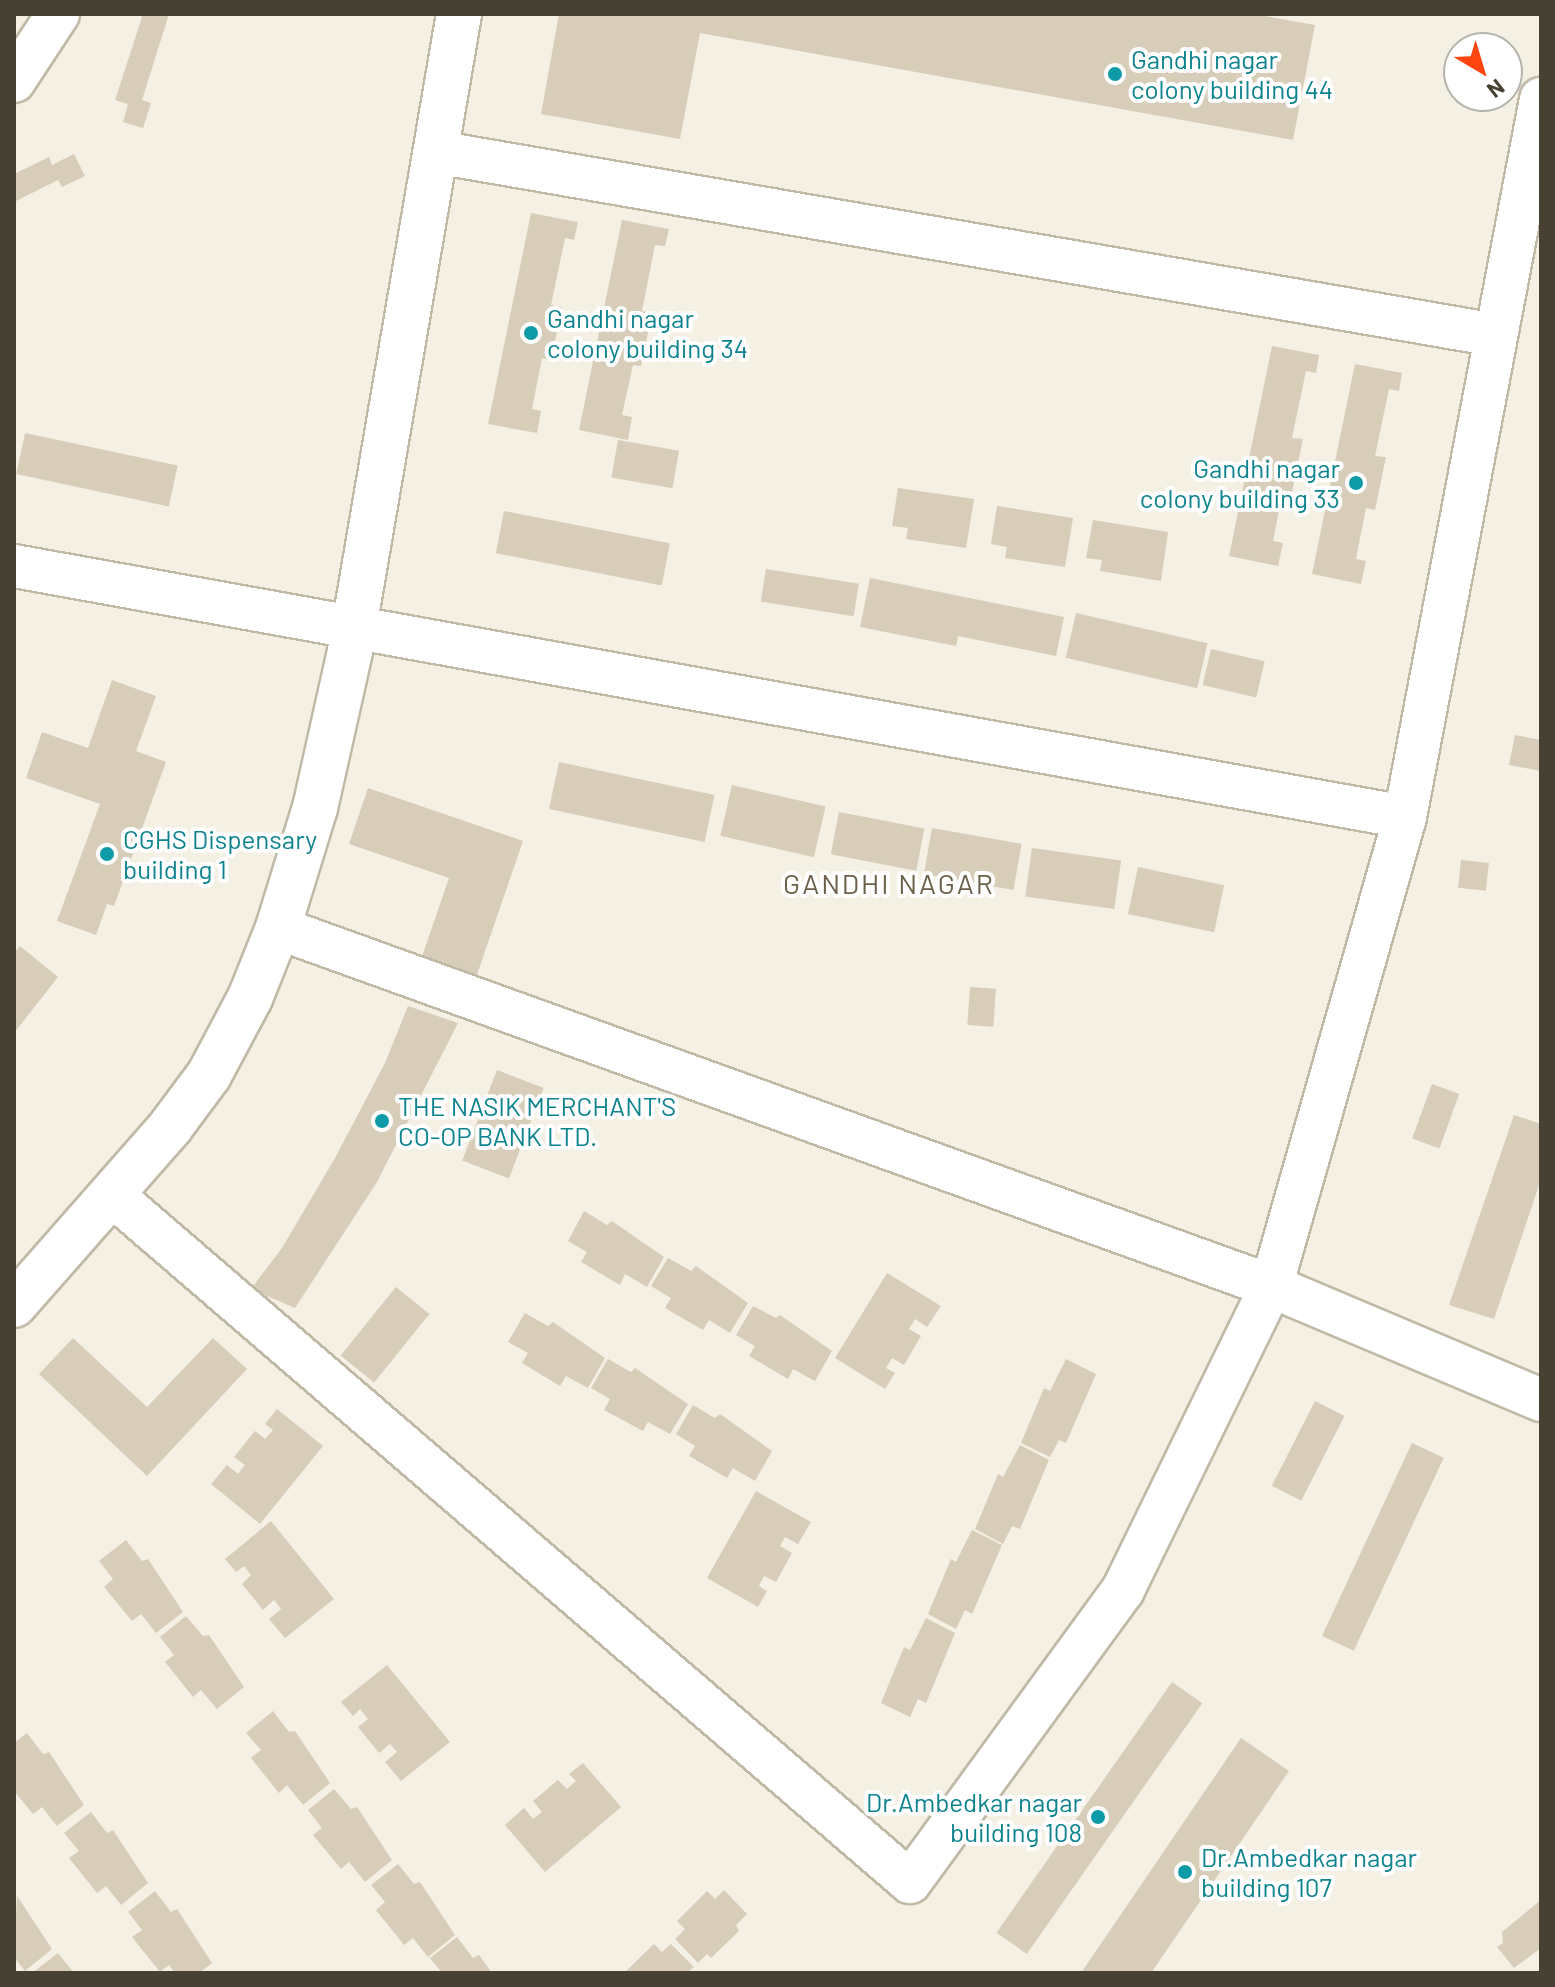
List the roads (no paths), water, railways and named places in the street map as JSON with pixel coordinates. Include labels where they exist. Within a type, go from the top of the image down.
[{"type":"street","points":[[14,81],[58,14]]},
{"type":"street","points":[[14,1305],[209,1075],[250,998],[278,928],[315,808],[354,630],[459,14]]},
{"type":"street","points":[[111,1194],[910,1882],[1123,1590],[1271,1286],[1405,817],[1541,99]]},
{"type":"street","points":[[436,152],[1496,335]]},
{"type":"street","points":[[14,566],[354,630],[1405,817]]},
{"type":"street","points":[[278,928],[1271,1286],[1541,1400]]},
{"type":"place","name":"Gandhi nagar colony building 44","points":[[1115,74]]},
{"type":"place","name":"Gandhi nagar colony building 34","points":[[531,333]]},
{"type":"place","name":"Gandhi nagar colony building 33","points":[[1356,483]]},
{"type":"place","name":"CGHS Dispensary building 1","points":[[107,854]]},
{"type":"place","name":"THE NASIK MERCHANT'S CO-OP BANK LTD.","points":[[382,1121]]},
{"type":"place","name":"Dr.Ambedkar nagar building 108","points":[[1098,1817]]},
{"type":"place","name":"Dr.Ambedkar nagar building 107","points":[[1185,1872]]},
{"type":"district","name":"GANDHI NAGAR","points":[[889,883]]}]
